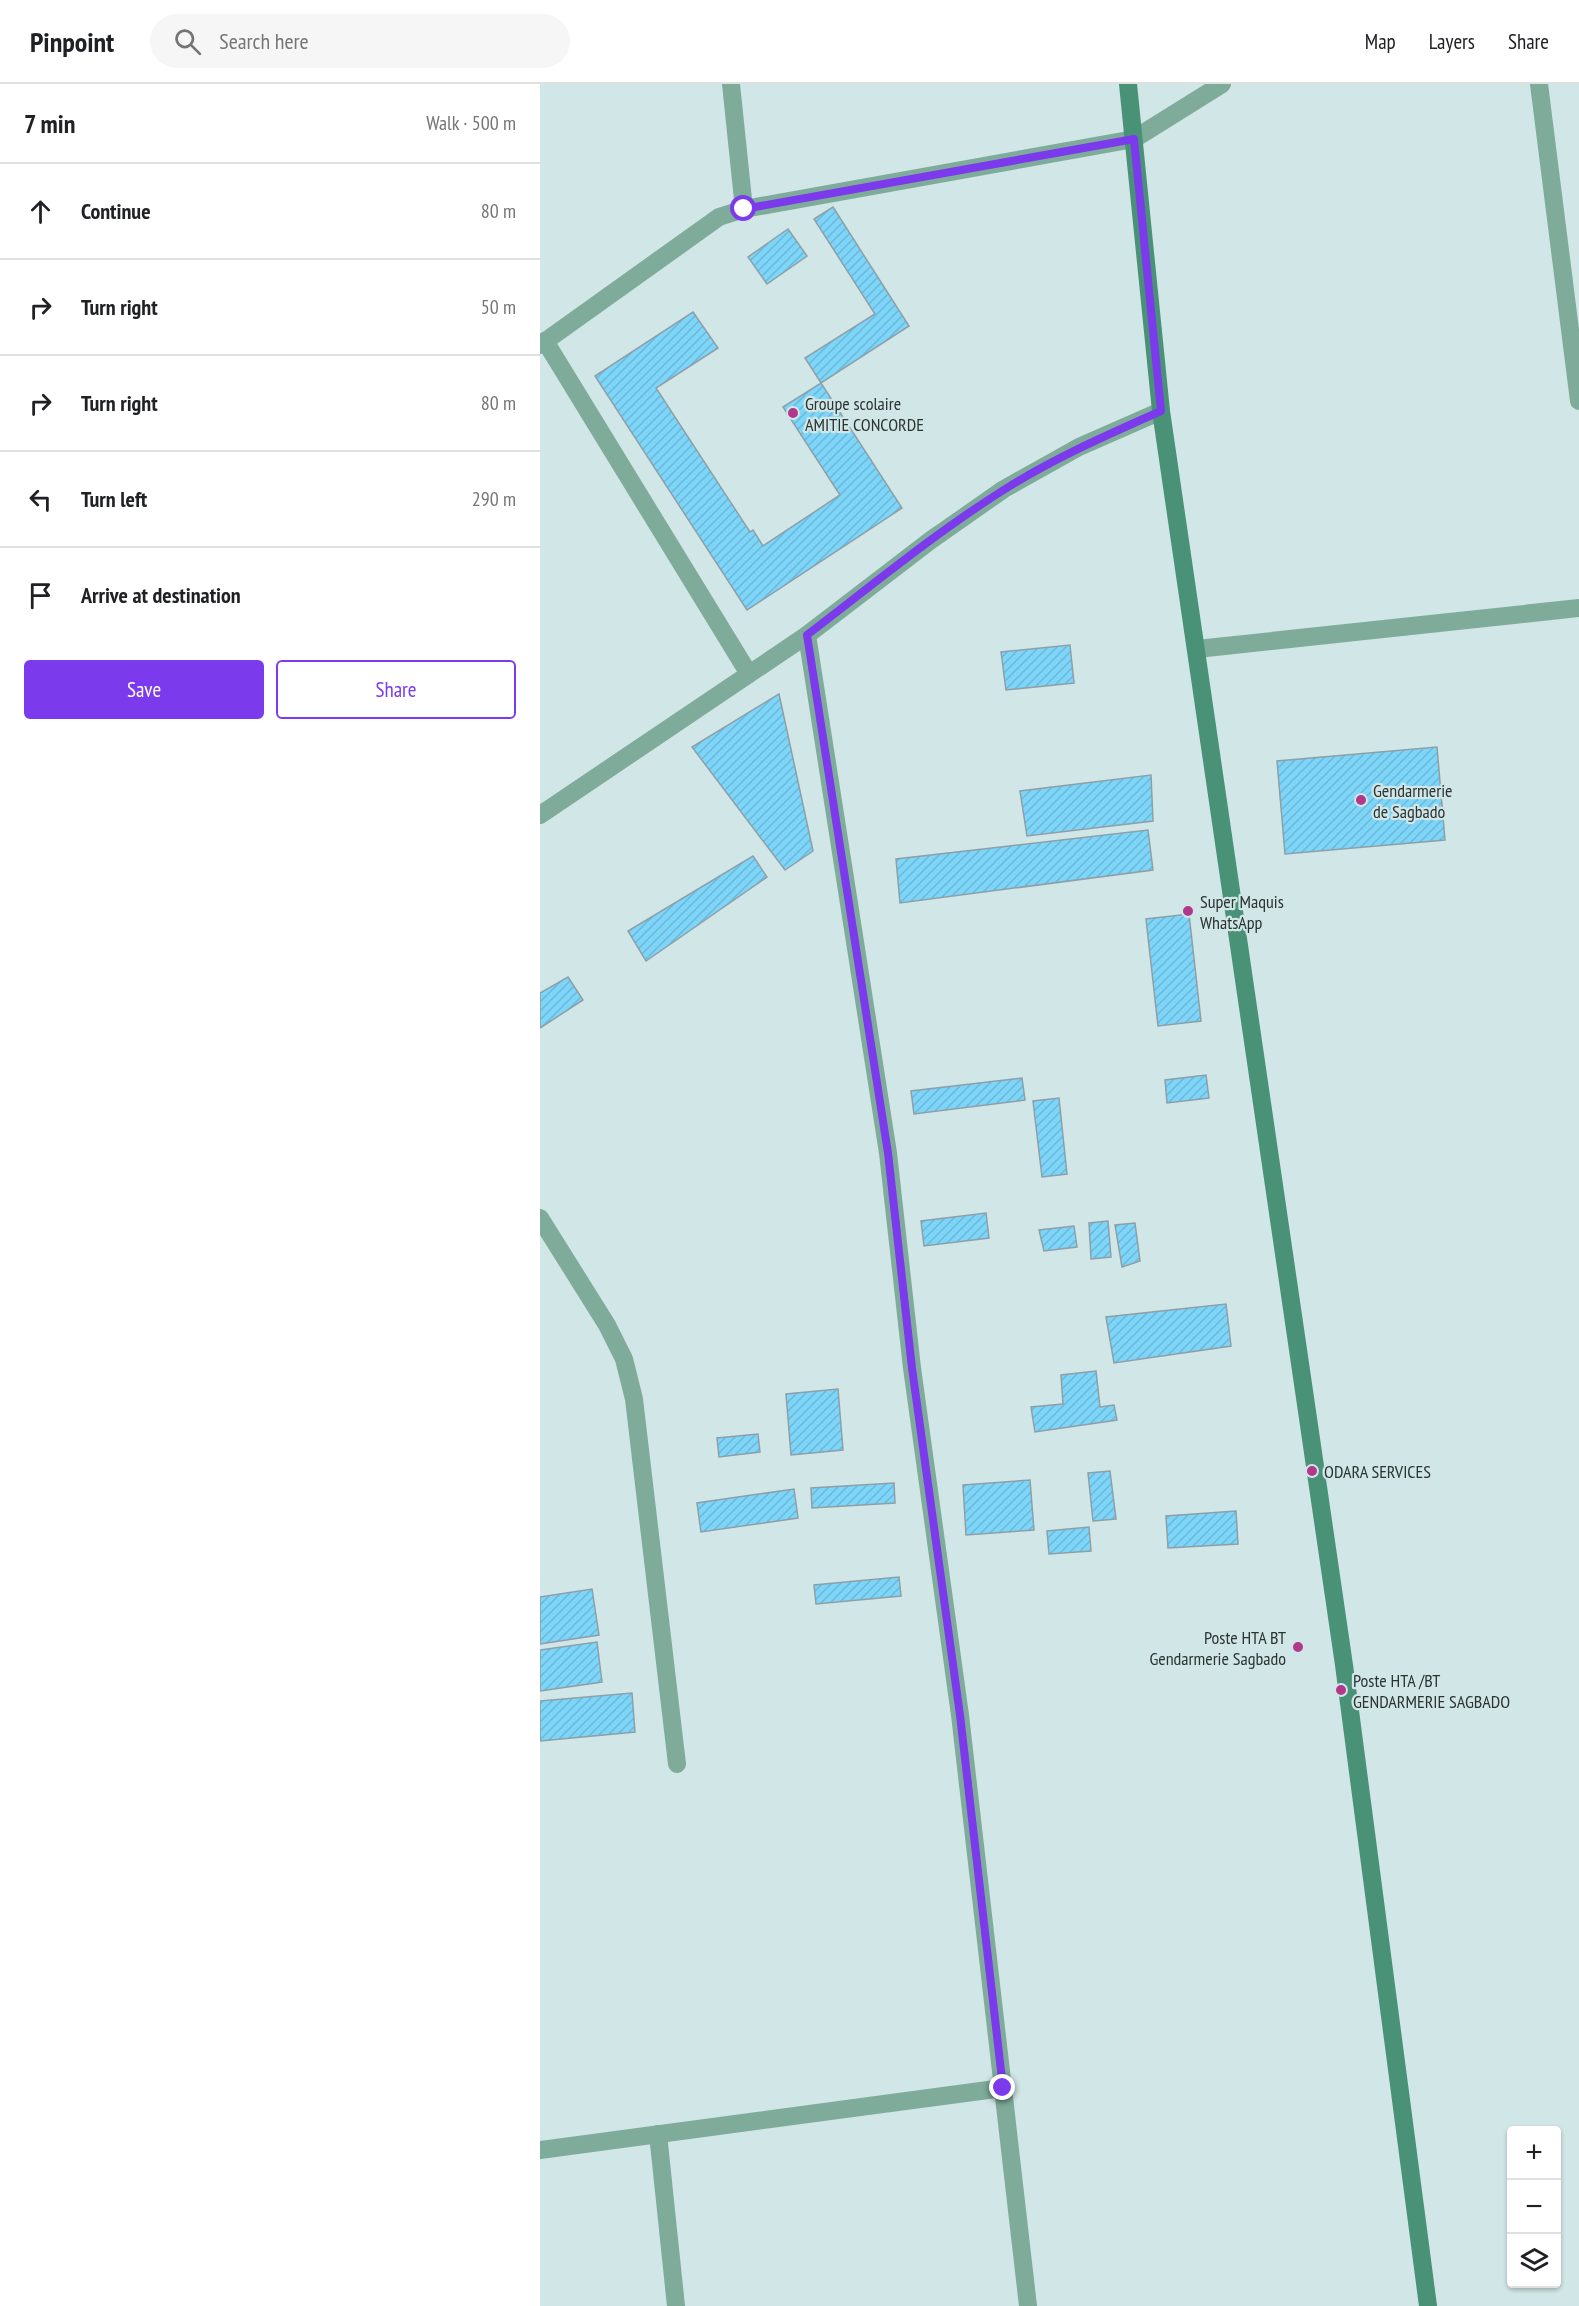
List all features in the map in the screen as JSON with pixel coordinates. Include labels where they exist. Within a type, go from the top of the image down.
[{"type":"street","points":[[730,84],[744,209]]},
{"type":"street","points":[[1128,84],[1161,411],[1344,1665],[1428,2306]]},
{"type":"street","points":[[749,674],[543,343],[706,224],[744,209],[1134,139],[1222,84]]},
{"type":"street","points":[[1539,84],[1575,328],[1579,400]]},
{"type":"street","points":[[540,815],[807,635],[956,521],[1004,489],[1079,447],[1161,411]]},
{"type":"street","points":[[1197,649],[1579,608]]},
{"type":"street","points":[[807,635],[888,1153],[912,1368],[960,1715],[1028,2306]]},
{"type":"street","points":[[540,1218],[607,1325],[624,1359],[634,1399],[677,1764]]},
{"type":"street","points":[[540,2150],[1003,2088]]},
{"type":"street","points":[[658,2134],[676,2306]]},
{"type":"building","points":[[833,207],[909,326],[821,383],[805,358],[875,314],[814,219]]},
{"type":"building","points":[[788,229],[807,256],[767,284],[748,257]]},
{"type":"building","points":[[693,312],[718,348],[656,388],[750,532],[753,530],[763,546],[840,495],[783,407],[821,383],[902,508],[747,610],[595,376]]},
{"type":"building","points":[[1070,645],[1074,683],[1006,690],[1001,652]]},
{"type":"building","points":[[779,694],[813,851],[785,870],[692,747]]},
{"type":"building","name":"Gendarmerie de Sagbado","points":[[1437,747],[1445,840],[1285,854],[1277,761]]},
{"type":"building","points":[[1151,775],[1153,821],[1027,836],[1020,791]]},
{"type":"building","points":[[1148,830],[1153,870],[900,903],[896,859]]},
{"type":"building","points":[[753,856],[767,877],[646,961],[628,931]]},
{"type":"building","points":[[1189,914],[1201,1021],[1158,1026],[1146,919]]},
{"type":"building","points":[[568,977],[583,1000],[540,1028],[540,993]]},
{"type":"building","points":[[1206,1075],[1209,1098],[1167,1103],[1165,1080]]},
{"type":"building","points":[[1022,1078],[1025,1100],[914,1114],[911,1091]]},
{"type":"building","points":[[1059,1098],[1067,1174],[1042,1177],[1033,1101]]},
{"type":"building","points":[[986,1213],[989,1238],[924,1246],[921,1221]]},
{"type":"building","points":[[1108,1221],[1111,1257],[1091,1259],[1089,1223]]},
{"type":"building","points":[[1135,1223],[1140,1261],[1122,1267],[1115,1225]]},
{"type":"building","points":[[1074,1226],[1077,1247],[1044,1251],[1039,1230]]},
{"type":"building","points":[[1226,1304],[1231,1346],[1114,1363],[1106,1317]]},
{"type":"building","points":[[1096,1371],[1100,1407],[1114,1405],[1117,1420],[1035,1432],[1031,1407],[1063,1404],[1061,1375]]},
{"type":"building","points":[[838,1389],[843,1450],[791,1455],[786,1394]]},
{"type":"building","points":[[758,1434],[760,1452],[719,1457],[717,1438]]},
{"type":"building","points":[[1110,1471],[1116,1519],[1093,1521],[1088,1473]]},
{"type":"building","points":[[1030,1480],[1034,1530],[966,1535],[963,1485]]},
{"type":"building","points":[[894,1483],[895,1503],[812,1508],[811,1488]]},
{"type":"building","points":[[794,1489],[798,1518],[701,1532],[697,1503]]},
{"type":"building","points":[[1236,1511],[1238,1544],[1168,1548],[1166,1516]]},
{"type":"building","points":[[1089,1527],[1091,1551],[1049,1554],[1047,1531]]},
{"type":"building","points":[[899,1577],[901,1596],[816,1604],[814,1585]]},
{"type":"building","points":[[592,1589],[599,1635],[540,1644],[540,1597]]},
{"type":"building","points":[[597,1642],[602,1682],[540,1691],[540,1650]]},
{"type":"building","points":[[632,1693],[635,1732],[540,1741],[540,1701]]},
{"type":"place","name":"Groupe scolaire AMITIE CONCORDE","points":[[793,413]]},
{"type":"place","name":"Gendarmerie de Sagbado","points":[[1361,800]]},
{"type":"place","name":"Super Maquis WhatsApp","points":[[1188,911]]},
{"type":"place","name":"ODARA SERVICES","points":[[1312,1471]]},
{"type":"place","name":"Poste HTA BT Gendarmerie Sagbado","points":[[1298,1647]]},
{"type":"place","name":"Poste HTA /BT GENDARMERIE SAGBADO","points":[[1341,1690]]},
{"type":"route","points":[[744,209],[1134,139],[1161,411],[1079,447],[1004,489],[964,515],[807,635],[888,1153],[912,1368],[960,1715],[1003,2088]]}]
